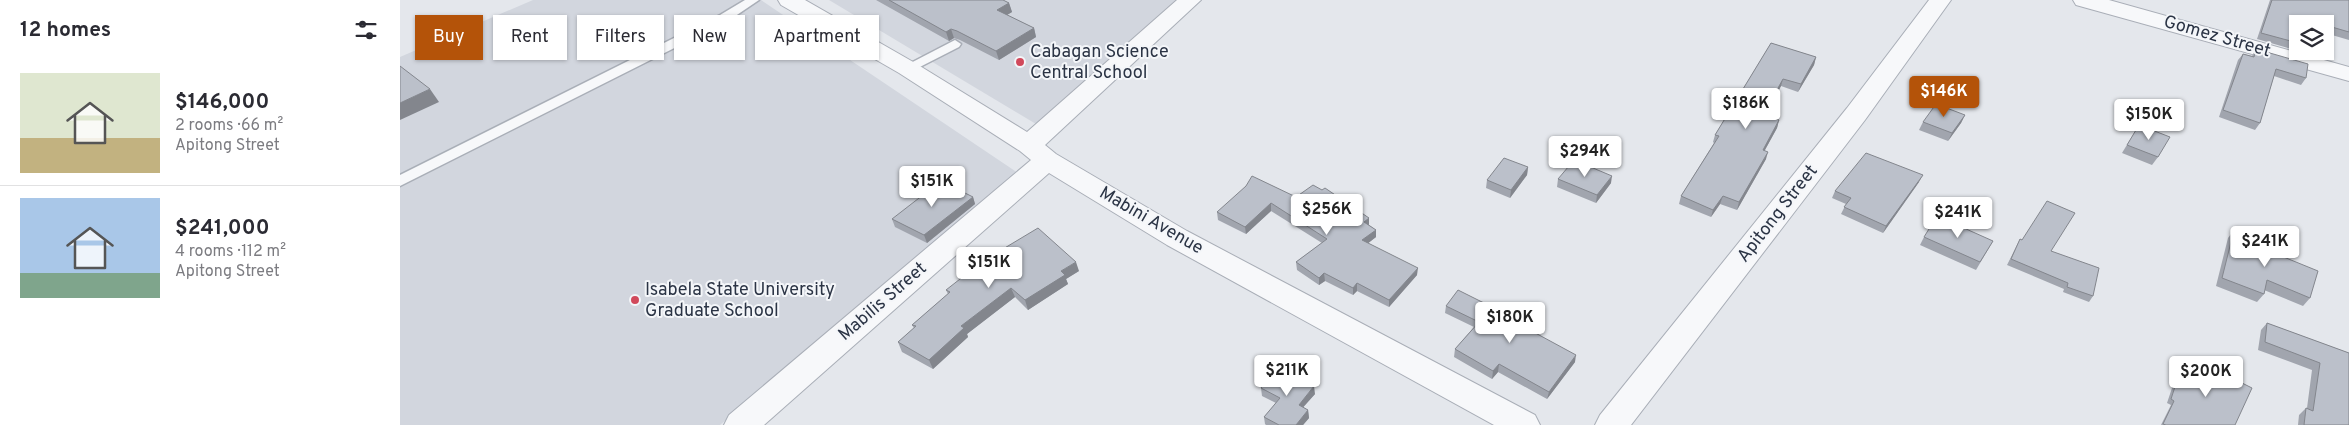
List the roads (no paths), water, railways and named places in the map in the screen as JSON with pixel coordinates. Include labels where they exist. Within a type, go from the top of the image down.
[{"type":"street","name":"Mabini Avenue","points":[[789,0],[908,68],[1038,152],[1177,238],[1524,425]]},
{"type":"street","name":"Mabilis Street","points":[[741,425],[1038,152],[1190,0]]},
{"type":"street","name":"Apitong Street","points":[[1612,425],[1856,114],[1940,0]]},
{"type":"street","name":"Gomez Street","points":[[2084,0],[2349,74]]},
{"type":"lane","points":[[400,181],[724,18],[753,0]]},
{"type":"lane","points":[[908,68],[955,44]]},
{"type":"place","name":"Cabagan Science Central School","points":[[1020,62]]},
{"type":"place","name":"Isabela State University Graduate School","points":[[635,300]]}]
